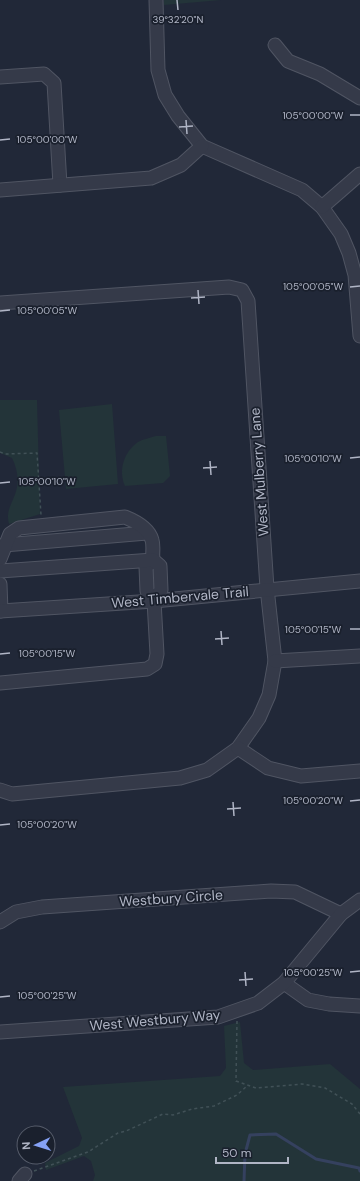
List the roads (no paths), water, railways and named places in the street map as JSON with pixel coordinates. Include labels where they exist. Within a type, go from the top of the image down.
[{"type":"street","points":[[156,0],[158,70],[165,95],[178,116],[202,146],[302,190],[322,207],[341,234],[349,253],[355,275],[360,336]]},
{"type":"street","points":[[275,45],[288,62],[320,74],[360,98]]},
{"type":"street","points":[[0,77],[44,74],[54,83],[60,185]]},
{"type":"street","points":[[0,190],[151,178],[181,165],[202,146]]},
{"type":"street","points":[[322,207],[360,174]]},
{"type":"street","name":"West Mulberry Lane","points":[[0,303],[229,287],[242,290],[248,301],[267,588],[274,661],[269,695],[259,718],[238,748],[207,770],[180,778],[107,786],[12,794],[0,790]]},
{"type":"street","points":[[0,559],[4,544],[10,534],[19,528],[125,517],[133,520],[152,540],[153,560],[146,567],[147,591],[154,601],[157,654],[155,664],[146,669],[0,683]]},
{"type":"street","points":[[0,571],[153,560]]},
{"type":"street","name":"West Timbervale Trail","points":[[1,611],[154,601],[267,588],[360,581]]},
{"type":"street","points":[[0,584],[1,611]]},
{"type":"street","points":[[274,661],[360,656]]},
{"type":"street","points":[[238,748],[268,768],[301,776],[360,771]]},
{"type":"street","name":"Westbury Circle","points":[[0,922],[16,912],[42,907],[270,891],[295,892],[340,914]]},
{"type":"street","name":"West Westbury Way","points":[[0,1032],[218,1017],[237,1012],[258,1003],[284,983],[340,914],[360,900]]},
{"type":"street","points":[[284,983],[308,1000],[329,1004],[360,1006]]},
{"type":"waterway","points":[[244,1181],[245,1154],[250,1135],[276,1134],[316,1159],[359,1168],[360,1171]]}]
